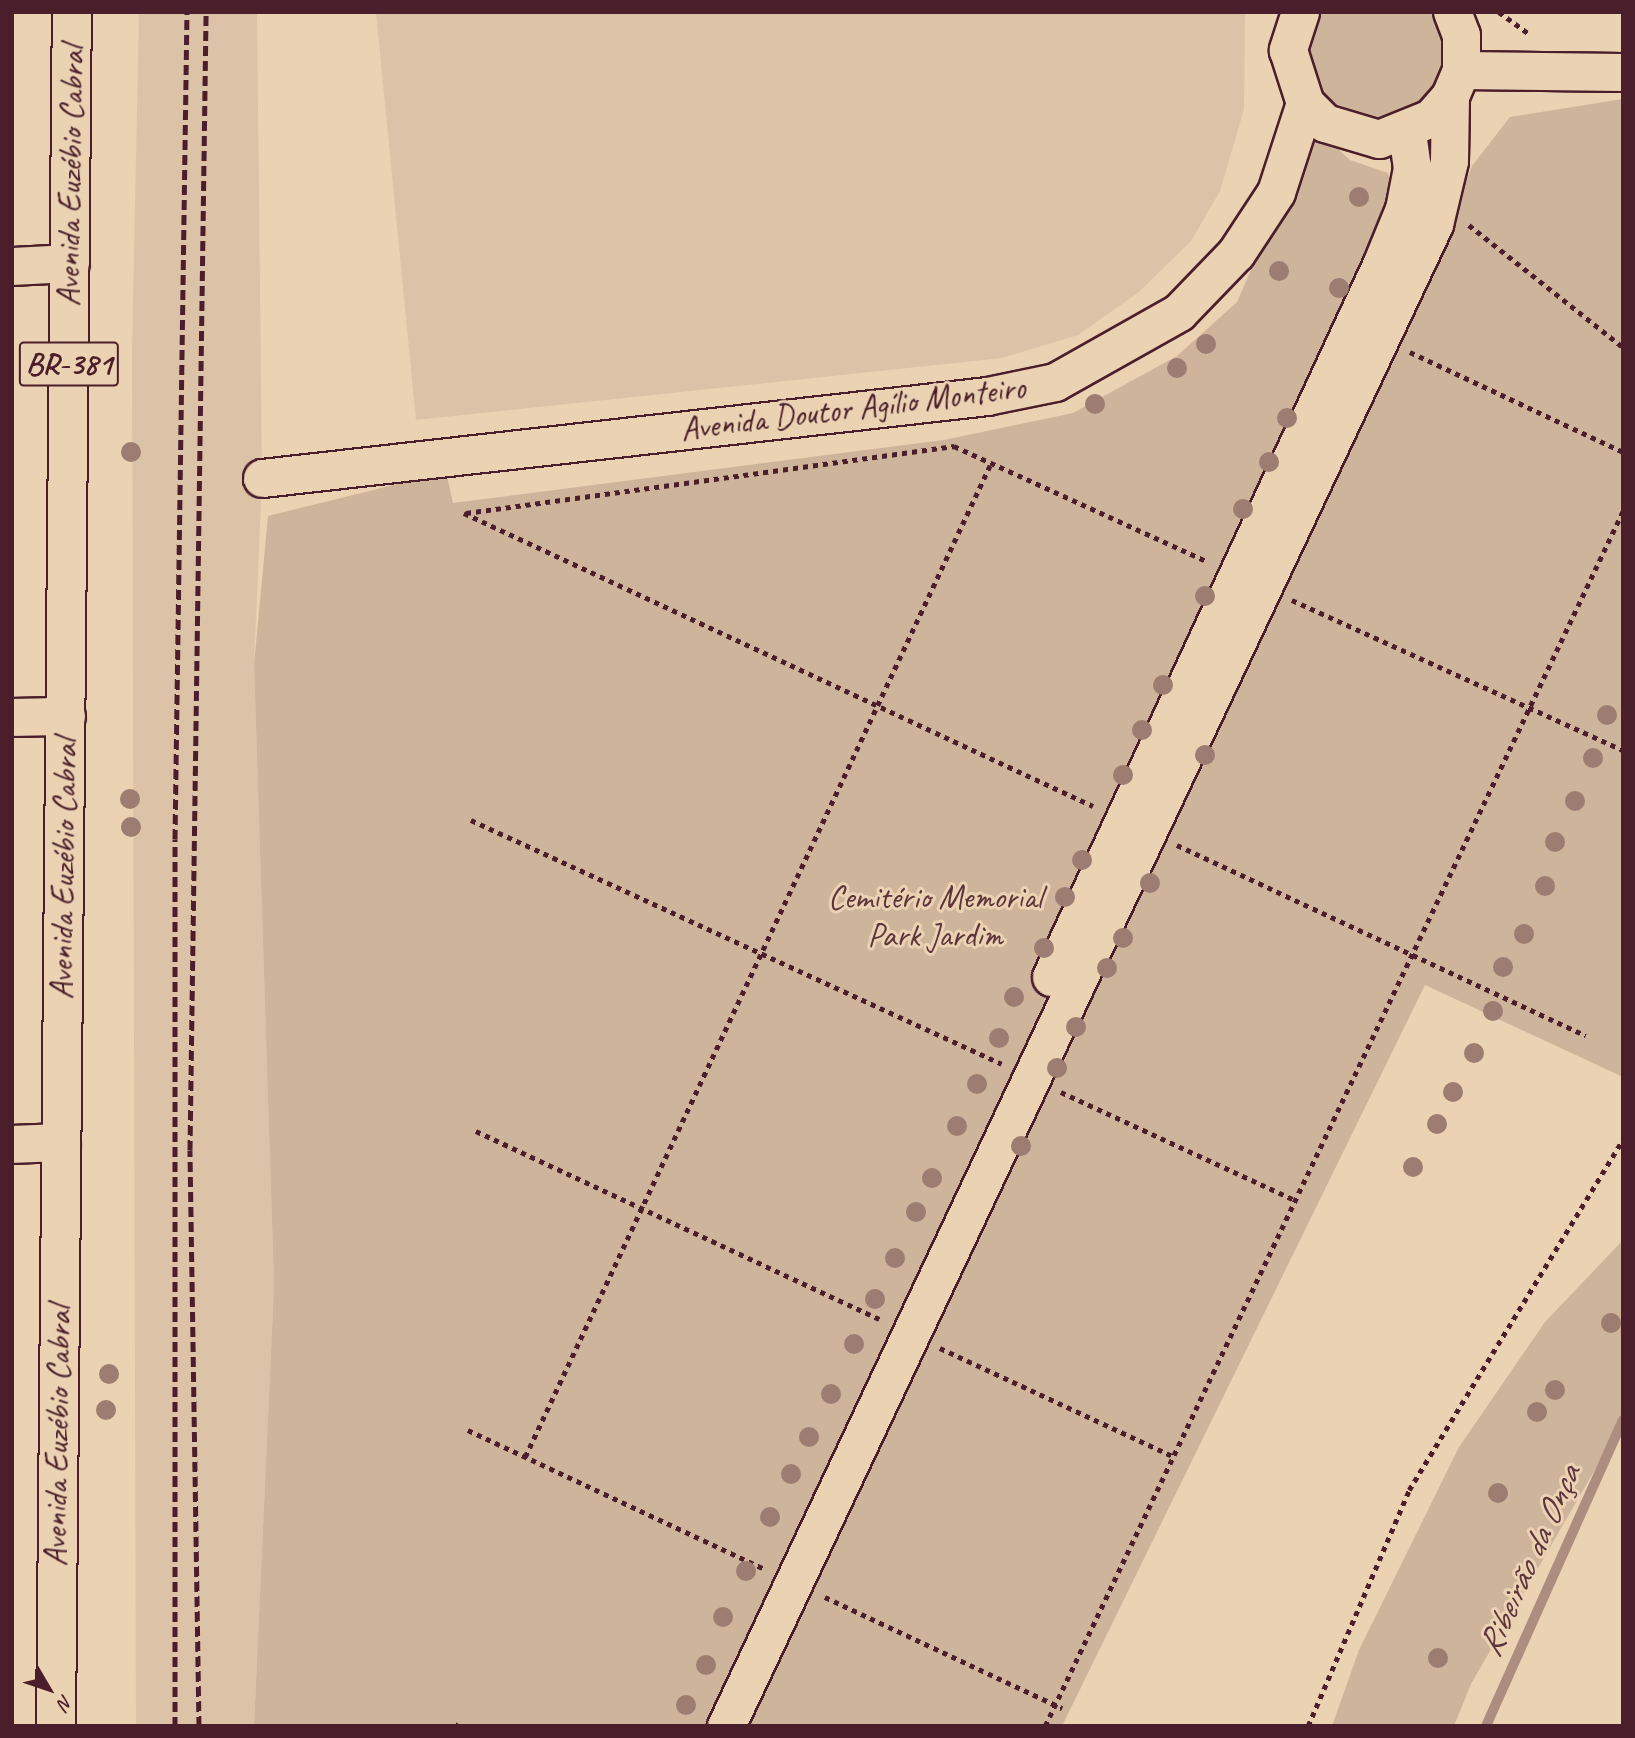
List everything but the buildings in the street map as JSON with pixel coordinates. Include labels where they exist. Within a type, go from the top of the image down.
[{"type":"main road","name":"Avenida Euzébio Cabral","points":[[56,1726],[72,12]]},
{"type":"street","name":"Avenida Doutor Agílio Monteiro","points":[[262,478],[987,396],[1055,382],[1179,312],[1236,253],[1276,192],[1300,135],[1305,103],[1289,50],[1286,12]]},
{"type":"street","points":[[1289,50],[1300,12]]},
{"type":"street","points":[[1135,826],[1380,338],[1439,206],[1449,161],[1461,35],[1452,12]]},
{"type":"street","points":[[1305,103],[1351,135],[1407,133],[1455,83],[1623,72]]},
{"type":"street","points":[[703,1726],[900,1329],[1135,826],[1404,209],[1412,168],[1407,133]]},
{"type":"street","points":[[12,266],[70,263]]},
{"type":"street","points":[[12,717],[66,716]]},
{"type":"street","points":[[12,1144],[61,1142]]},
{"type":"street","points":[[726,1726],[900,1329]]},
{"type":"path","points":[[1439,206],[1505,249],[1623,346]]},
{"type":"path","points":[[1380,338],[1623,452]]},
{"type":"path","points":[[954,446],[464,513],[1586,1036]]},
{"type":"path","points":[[525,1457],[991,463]]},
{"type":"path","points":[[1045,1726],[1623,511]]},
{"type":"path","points":[[471,820],[1295,1200]]},
{"type":"path","points":[[476,1131],[1173,1456]]},
{"type":"path","points":[[1308,1726],[1409,1490],[1623,1139]]},
{"type":"shaded area","points":[[139,12],[257,12],[262,478],[254,665],[274,1285],[254,1726],[136,1726],[132,352]]},
{"type":"shaded area","points":[[376,12],[1245,12],[1244,109],[1220,191],[1191,241],[1139,292],[1078,335],[1002,358],[416,420]]},
{"type":"green space","points":[[1309,12],[1439,12],[1450,60],[1429,106],[1386,128],[1318,105],[1299,37]]},
{"type":"green space","name":"Cemitério Memorial Park Jardim","points":[[1623,99],[1623,1077],[1425,985],[1062,1726],[254,1726],[274,1285],[254,665],[268,516],[446,472],[453,503],[944,440],[1073,413],[1177,356],[1237,302],[1314,127],[1350,160],[1388,173],[1396,197],[1347,302],[1406,331],[1472,166],[1510,117]]},
{"type":"green space","points":[[1623,1240],[1623,1421],[1471,1684],[1454,1726],[1332,1726],[1359,1650],[1459,1447],[1545,1322]]},
{"type":"waterway","name":"Ribeirão da Onça","points":[[1486,1726],[1623,1420]]},
{"type":"railway","points":[[175,1726],[175,839],[187,12]]},
{"type":"railway","points":[[199,1726],[190,1150],[206,12]]}]
